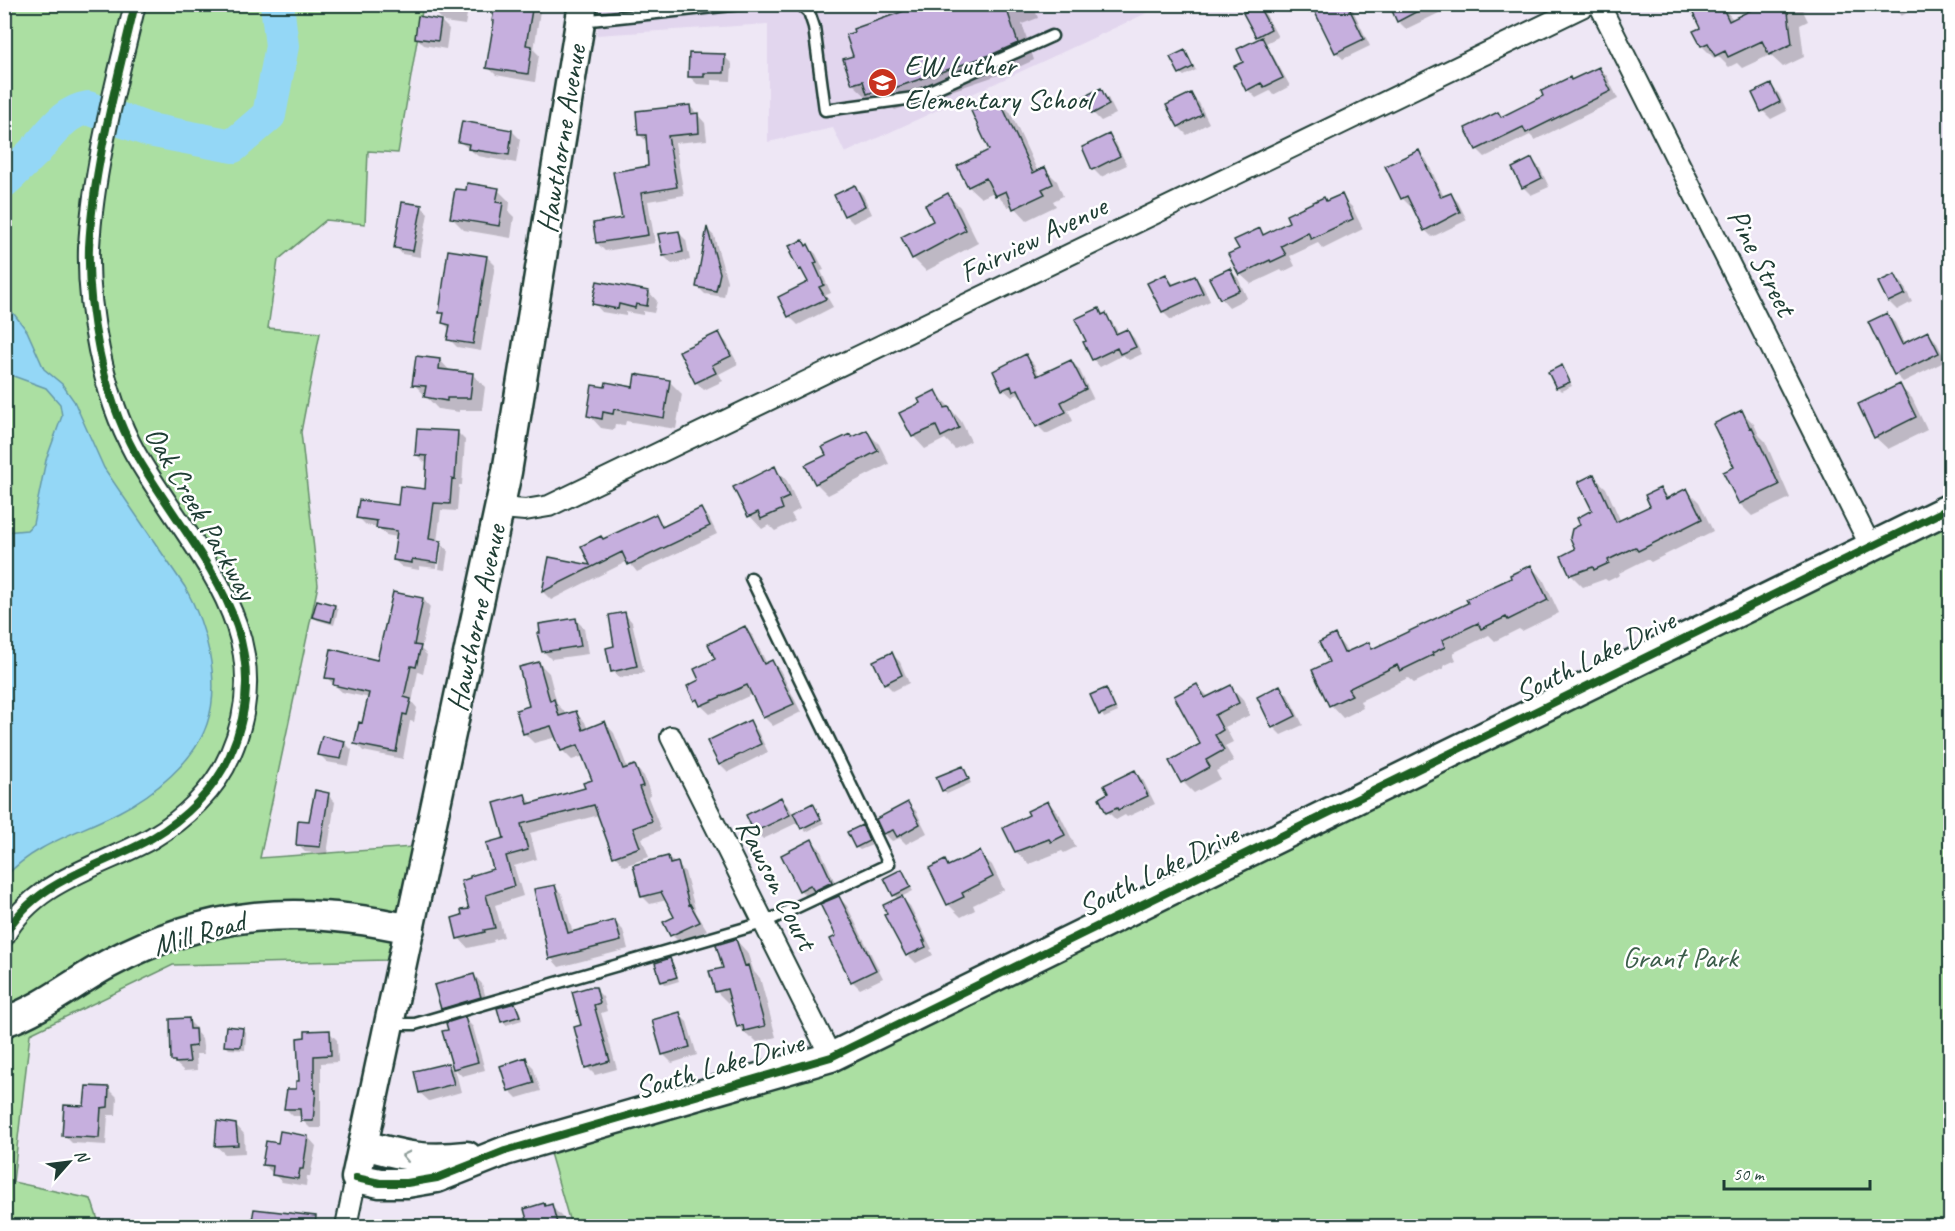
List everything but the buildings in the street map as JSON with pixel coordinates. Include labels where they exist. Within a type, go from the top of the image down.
[{"type":"street","name":"Oak Creek Parkway","points":[[4,936],[23,911],[51,887],[77,872],[152,838],[187,813],[216,781],[229,758],[238,735],[244,707],[247,680],[245,658],[234,616],[215,576],[134,450],[110,391],[99,353],[92,313],[89,246],[102,155],[135,4]]},
{"type":"street","name":"Fairview Avenue","points":[[500,508],[525,510],[549,506],[1588,4]]},
{"type":"street","name":"Pine Street","points":[[1599,4],[1871,547]]},
{"type":"street","name":"Hawthorne Avenue","points":[[346,1227],[500,508],[582,13]]},
{"type":"street","name":"South Lake Drive","points":[[356,1178],[380,1183],[407,1183],[437,1178],[505,1151],[831,1057],[1950,508]]},
{"type":"street","name":"Rawson Court","points":[[671,737],[831,1057]]},
{"type":"street","name":"Mill Road","points":[[4,1022],[33,1010],[121,958],[180,933],[209,924],[257,916],[313,914],[353,917],[410,929]]},
{"type":"street","name":"South Lake Drive","points":[[363,1145],[421,1159],[441,1159],[505,1151]]},
{"type":"lane","points":[[582,13],[742,4]]},
{"type":"lane","points":[[800,4],[808,12],[814,27],[825,110],[914,98],[1052,36]]},
{"type":"lane","points":[[389,1024],[415,1024],[763,923],[889,864],[752,578]]},
{"type":"shaded area","name":"EW Luther Elementary School","points":[[636,5],[1164,5],[845,153],[833,128],[768,142],[768,24],[596,35],[601,7]]},
{"type":"green space","points":[[5,5],[423,5],[398,153],[368,151],[365,224],[326,220],[278,260],[268,328],[320,333],[301,432],[318,585],[260,858],[412,847],[387,960],[173,965],[30,1034],[13,1182],[91,1199],[100,1226],[5,1226]]},
{"type":"green space","name":"Grant Park","points":[[1950,524],[1950,1226],[571,1226],[550,1153],[845,1066]]},
{"type":"water","points":[[5,307],[14,314],[27,331],[44,369],[62,384],[74,401],[104,468],[185,587],[199,618],[210,654],[213,690],[207,724],[201,738],[183,764],[171,776],[132,805],[30,855],[5,877],[5,532],[27,530],[33,524],[46,460],[62,416],[60,404],[46,388],[5,373]]},
{"type":"waterway","points":[[4,181],[64,119],[79,110],[88,108],[149,130],[233,146],[269,115],[282,46],[277,4]]},
{"type":"cycle path","points":[[4,936],[17,917],[51,888],[70,876],[152,838],[187,813],[207,792],[224,768],[244,711],[246,670],[238,631],[224,595],[204,559],[157,489],[129,441],[109,389],[94,324],[89,273],[91,217],[107,125],[135,4]]},
{"type":"cycle path","points":[[356,1178],[380,1183],[407,1183],[437,1178],[505,1151],[831,1057],[1950,508]]},
{"type":"place","name":"EW Luther Elementary School","points":[[883,82]]}]
